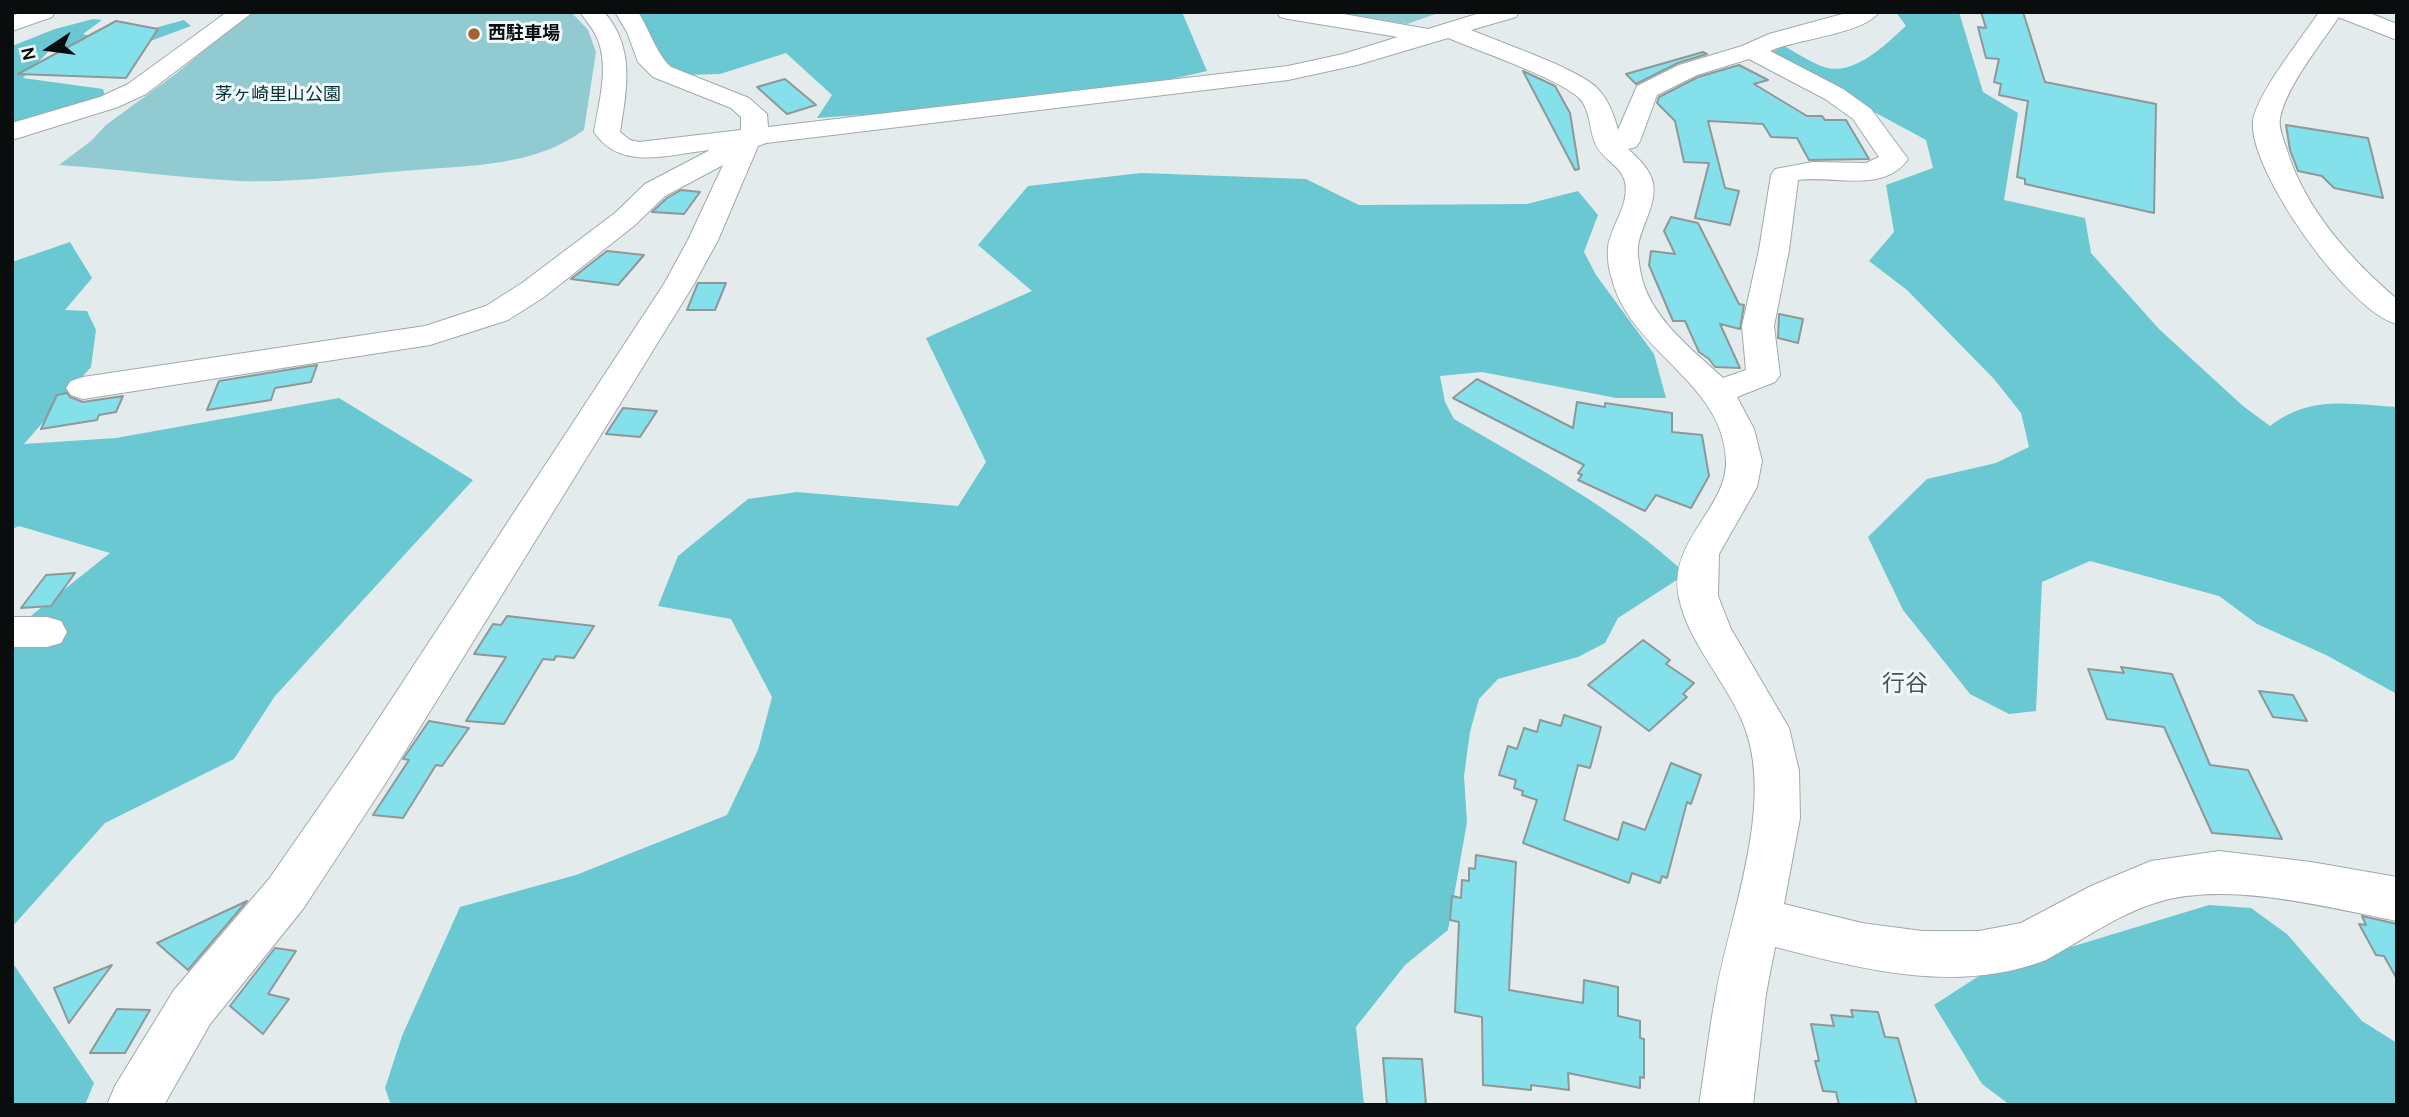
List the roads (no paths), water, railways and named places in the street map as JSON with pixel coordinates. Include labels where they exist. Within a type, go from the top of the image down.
[{"type":"street","points":[[12,24],[44,12]]},
{"type":"street","points":[[12,132],[109,102],[137,89],[242,12]]},
{"type":"street","points":[[591,12],[606,29],[615,55],[617,71],[607,132],[613,142],[627,149],[639,150],[751,139],[1288,73],[1348,60],[1508,12]]},
{"type":"street","points":[[134,1105],[192,1007],[286,894],[369,771],[679,284],[751,139],[754,114],[740,103],[662,72],[650,62],[639,32],[626,12]]},
{"type":"street","points":[[1288,12],[1440,33],[1561,77],[1587,92],[1599,109],[1609,145],[1632,168],[1639,182],[1639,195],[1623,248],[1626,280],[1641,310],[1661,337],[1718,391],[1737,429],[1744,461],[1739,487],[1700,554],[1698,596],[1712,632],[1767,728],[1777,771],[1777,818],[1741,994],[1726,1105]]},
{"type":"street","points":[[1609,145],[1627,141],[1646,90],[1688,70],[1751,51],[1777,39],[1851,21],[1868,12]]},
{"type":"street","points":[[2331,12],[2278,96],[2266,120],[2268,133],[2274,160],[2283,179],[2323,239],[2353,276],[2397,315]]},
{"type":"street","points":[[2346,12],[2397,33]]},
{"type":"street","points":[[1718,391],[1763,375],[1758,326],[1774,250],[1785,175],[1798,169],[1870,173],[1884,169],[1894,159],[1862,114],[1834,94],[1751,51]]},
{"type":"street","points":[[83,388],[430,335],[497,313],[533,290],[615,227],[655,190],[751,139]]},
{"type":"street","points":[[1757,920],[1862,946],[1922,954],[1979,954],[2029,944],[2151,881],[2220,872],[2311,883],[2397,898]]},
{"type":"place","name":"西駐車場","points":[[474,34]]},
{"type":"district","name":"行谷","points":[[1905,684]]},
{"type":"park label","name":"茅ヶ崎里山公園","points":[[278,95]]}]
